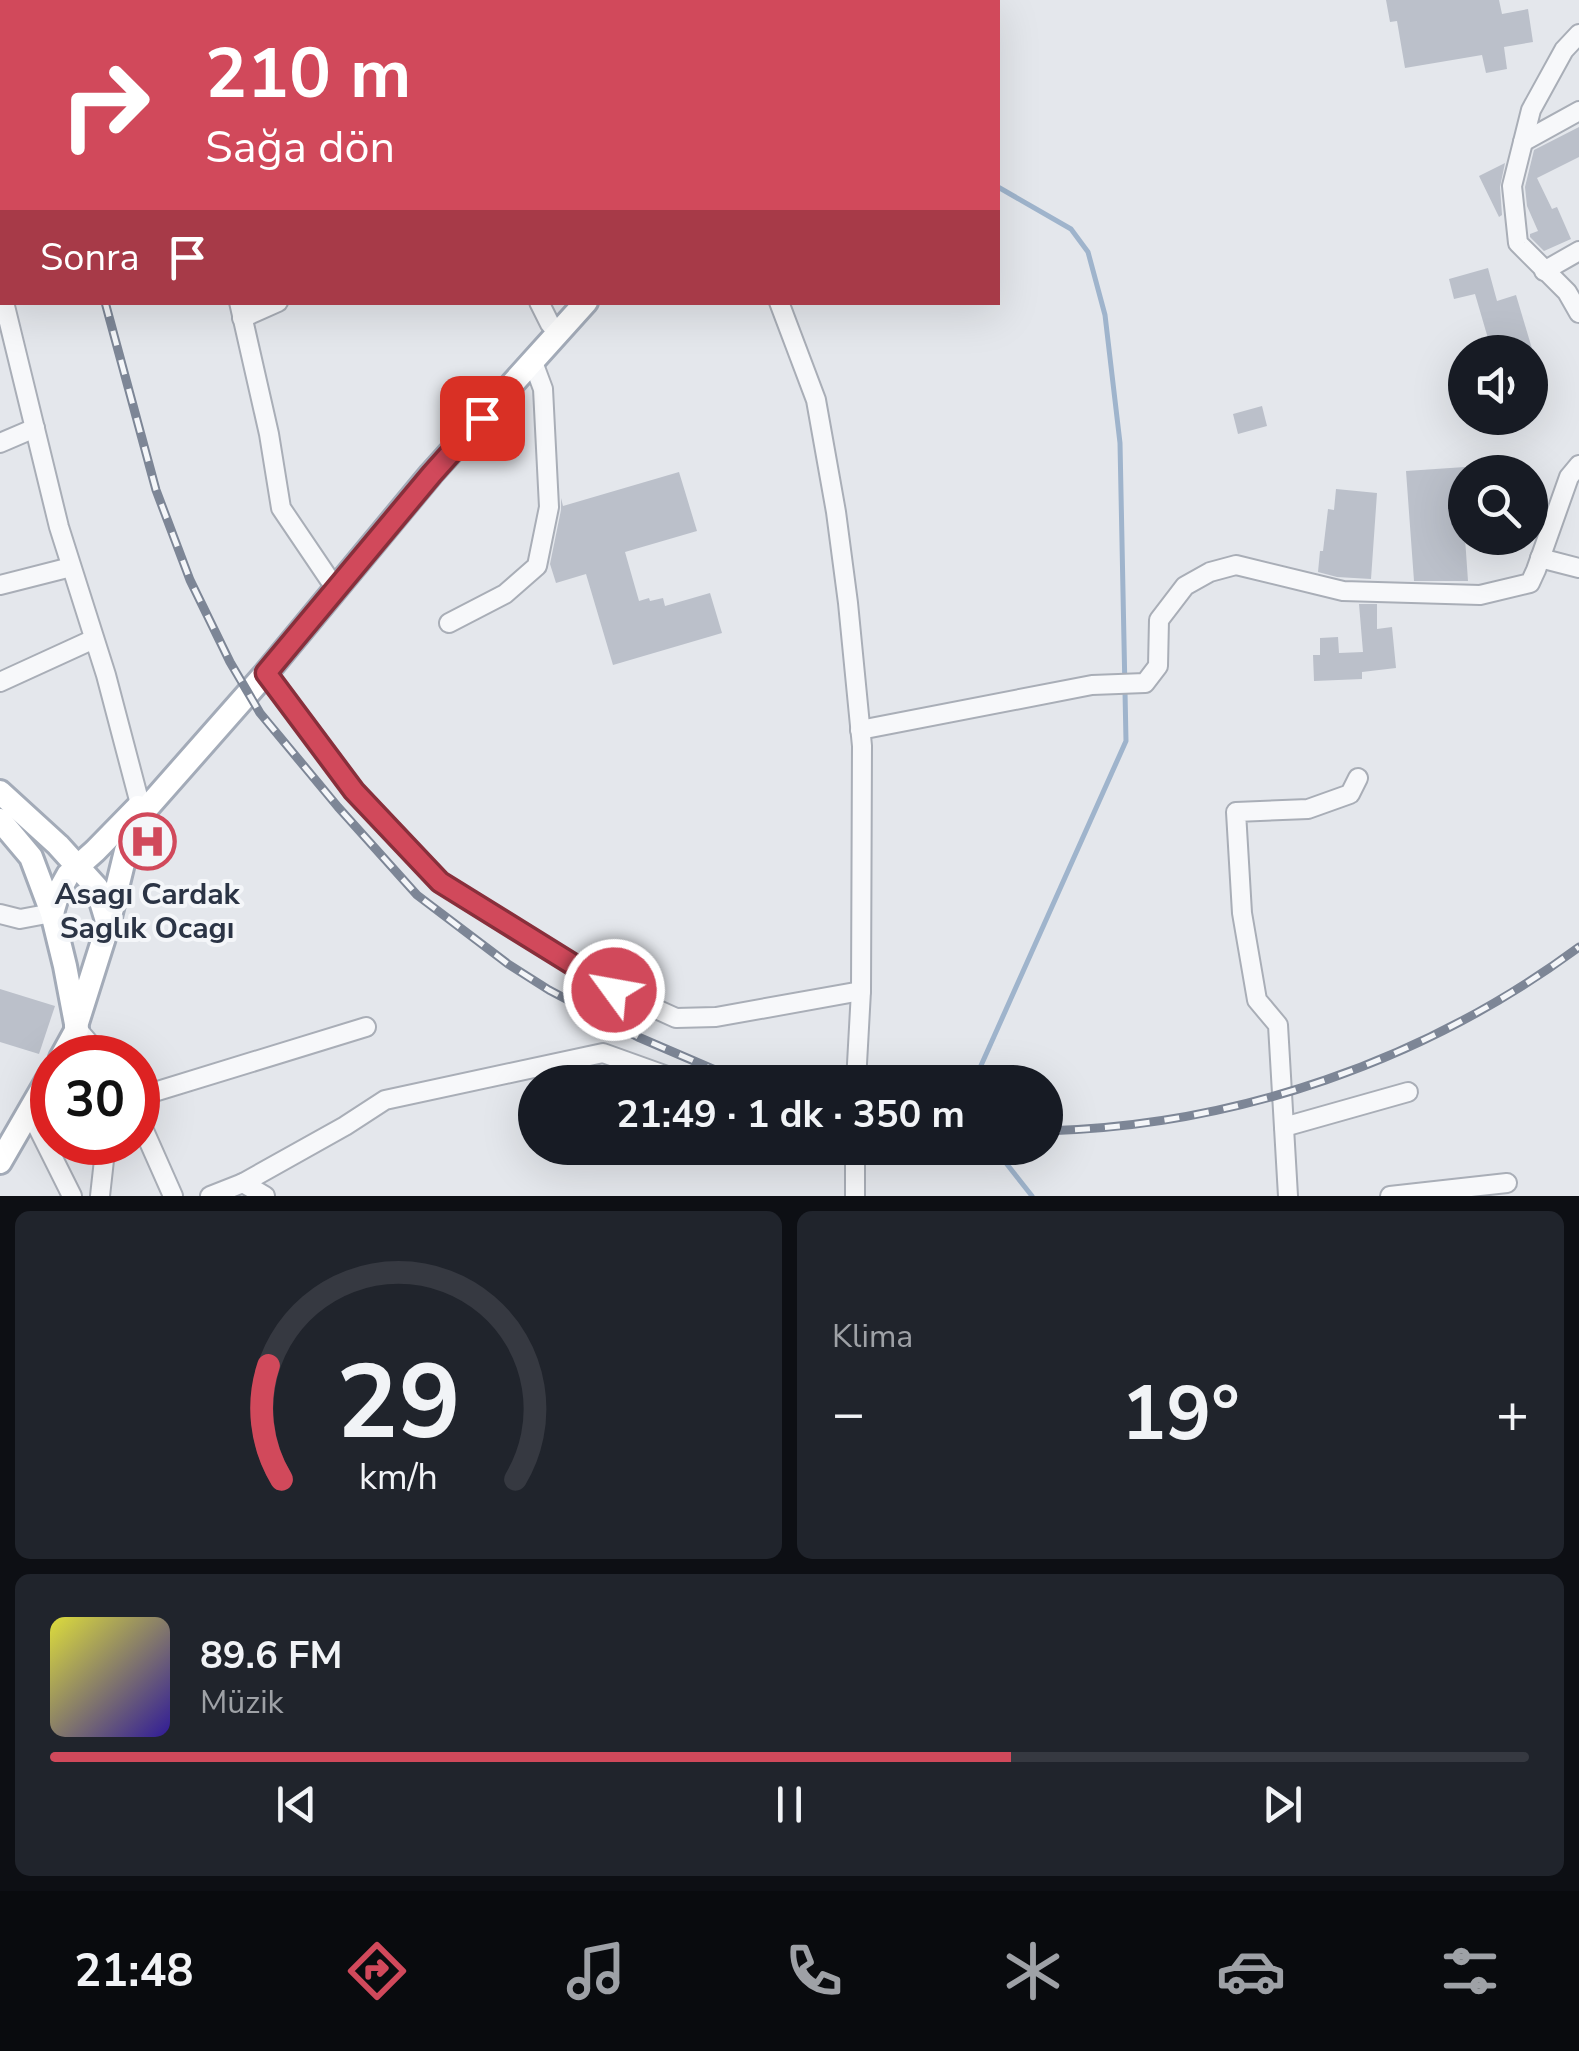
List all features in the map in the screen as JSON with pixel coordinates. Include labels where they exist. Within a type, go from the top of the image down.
[{"type":"main road","points":[[72,1035],[108,924],[126,850],[140,816],[432,474],[583,305]]},
{"type":"main road","points":[[52,913],[68,875],[140,804],[545,313]]},
{"type":"main road","points":[[0,792],[98,888],[108,924]]},
{"type":"main road","points":[[0,820],[31,857],[52,913],[76,1027]]},
{"type":"main road","points":[[0,1162],[30,1112]]},
{"type":"street","points":[[1579,34],[1564,50],[1531,110],[1512,186],[1518,243],[1567,292],[1579,313]]},
{"type":"street","points":[[1523,142],[1579,111]]},
{"type":"street","points":[[1544,272],[1579,251]]},
{"type":"street","points":[[4,305],[59,527],[140,804]]},
{"type":"street","points":[[780,305],[816,400],[836,512],[860,730],[861,991],[857,1065]]},
{"type":"street","points":[[241,310],[281,508],[329,579]]},
{"type":"street","points":[[448,623],[504,594],[537,566],[549,507],[543,389],[533,362]]},
{"type":"street","points":[[0,443],[35,428]]},
{"type":"street","points":[[860,730],[1092,685],[1144,684],[1158,666],[1159,620],[1185,586],[1210,572],[1236,565],[1343,590],[1480,595],[1530,583],[1568,477],[1579,465]]},
{"type":"street","points":[[1540,558],[1579,568]]},
{"type":"street","points":[[0,585],[72,567]]},
{"type":"street","points":[[0,682],[94,639]]},
{"type":"street","points":[[266,673],[354,791],[440,882],[614,990],[676,1018],[716,1018],[861,991]]},
{"type":"street","points":[[1288,1196],[1278,1025],[1257,1000],[1242,913],[1236,812],[1308,809],[1350,794],[1358,778]]},
{"type":"street","points":[[0,914],[20,919],[52,913]]},
{"type":"street","points":[[76,1027],[83,1035]]},
{"type":"street","points":[[160,1090],[366,1027]]},
{"type":"street","points":[[548,1065],[604,1053],[637,1065]]},
{"type":"street","points":[[210,1196],[243,1184],[384,1100],[518,1071]]},
{"type":"street","points":[[1284,1127],[1408,1092]]},
{"type":"street","points":[[56,1165],[72,1196]]},
{"type":"street","points":[[100,1196],[103,1165]]},
{"type":"street","points":[[159,1165],[172,1196]]},
{"type":"street","points":[[855,1165],[855,1196]]},
{"type":"street","points":[[1390,1196],[1507,1183]]},
{"type":"street","points":[[243,1184],[266,1196]]},
{"type":"building","points":[[1386,0],[1499,0],[1502,14],[1528,9],[1533,42],[1504,47],[1507,69],[1486,73],[1482,55],[1405,68],[1397,21],[1390,22]]},
{"type":"building","points":[[1579,127],[1579,157],[1537,178],[1552,209],[1557,207],[1571,239],[1544,251],[1530,237],[1538,231],[1527,206],[1525,187],[1534,150]]},
{"type":"building","points":[[1505,163],[1500,187],[1502,215],[1499,217],[1479,176]]},
{"type":"building","points":[[1488,268],[1497,301],[1516,295],[1528,335],[1487,335],[1475,294],[1454,299],[1449,279]]},
{"type":"building","points":[[1262,406],[1267,426],[1238,434],[1233,414]]},
{"type":"building","points":[[1448,468],[1448,555],[1466,555],[1468,581],[1414,581],[1406,471]]},
{"type":"building","points":[[679,472],[697,531],[625,552],[639,601],[663,598],[665,606],[710,593],[722,633],[613,665],[586,574],[556,583],[550,564],[561,498],[563,506]]},
{"type":"building","points":[[1336,489],[1377,493],[1371,579],[1318,572],[1328,509],[1334,510]]},
{"type":"building","points":[[1359,604],[1377,604],[1377,629],[1392,627],[1396,668],[1362,672],[1362,679],[1314,681],[1313,655],[1320,655],[1320,638],[1338,637],[1339,653],[1363,652]]},
{"type":"building","points":[[0,989],[55,1006],[45,1035],[30,1035],[30,1051],[0,1042]]},
{"type":"waterway","points":[[981,1065],[1126,741],[1120,443],[1105,315],[1088,252],[1071,229],[1000,188]]},
{"type":"waterway","points":[[1008,1165],[1032,1196]]},
{"type":"railway","points":[[106,305],[156,490],[190,580],[260,713],[417,895],[549,990],[638,1037],[703,1065]]},
{"type":"railway","points":[[1063,1130],[1187,1116],[1257,1101],[1326,1080],[1457,1023],[1579,947]]},
{"type":"place","name":"Asagı Cardak Saglık Ocagı","points":[[147,841]]},
{"type":"route","points":[[482,418],[266,673],[354,791],[440,882],[614,990]]}]
